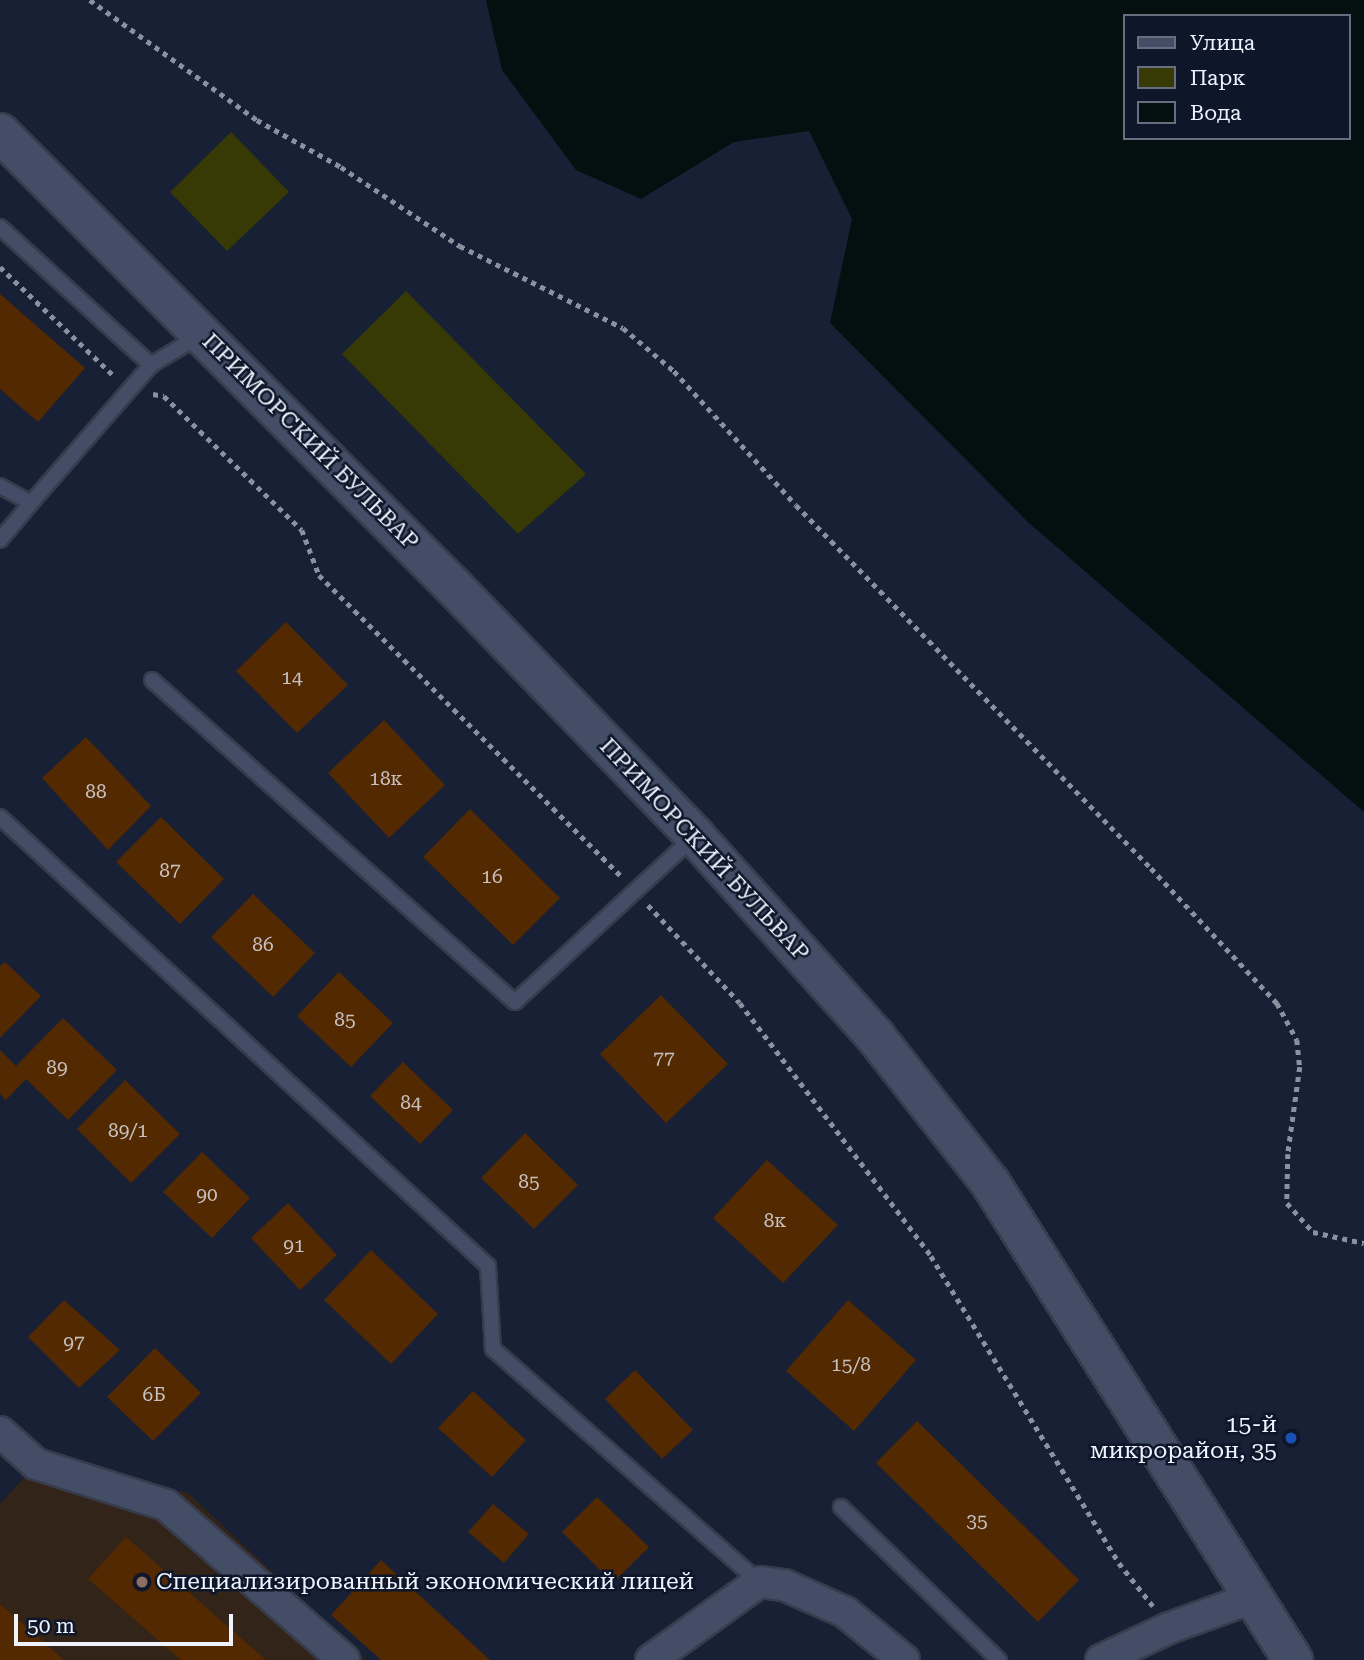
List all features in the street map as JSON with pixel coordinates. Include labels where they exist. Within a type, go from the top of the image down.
[{"type":"street","name":"ПРИМОРСКИЙ БУЛЬВАР","points":[[0,133],[203,334],[695,836],[875,1036],[991,1184],[1293,1660]]},
{"type":"street","points":[[0,1432],[36,1464],[166,1505],[344,1660]]},
{"type":"street","points":[[651,1660],[759,1582],[793,1588],[845,1612],[904,1660]]},
{"type":"street","points":[[1101,1660],[1170,1628],[1252,1598]]},
{"type":"lane","points":[[0,227],[151,365]]},
{"type":"lane","points":[[0,540],[151,365],[203,334]]},
{"type":"lane","points":[[0,486],[31,503]]},
{"type":"lane","points":[[152,680],[515,1002],[695,836]]},
{"type":"lane","points":[[0,817],[488,1266],[493,1349],[759,1582]]},
{"type":"lane","points":[[841,1507],[999,1660]]},
{"type":"path","points":[[90,0],[257,120],[341,167],[460,246],[623,328],[674,371],[796,505],[1152,867],[1277,1003],[1297,1040],[1300,1067],[1288,1154],[1287,1203],[1313,1232],[1364,1243]]},
{"type":"shaded area","name":"Специализированный экономический лицей","points":[[24,1478],[187,1492],[366,1660],[0,1660],[0,1504]]},
{"type":"green space","points":[[231,132],[289,192],[227,251],[170,192]]},
{"type":"green space","points":[[406,291],[586,474],[518,534],[342,354]]},
{"type":"water","points":[[486,0],[1364,0],[1364,812],[1029,523],[830,323],[852,219],[809,131],[734,142],[641,199],[576,170],[502,70]]},
{"type":"building","points":[[0,294],[85,368],[38,422],[0,389]]},
{"type":"building","points":[[286,622],[348,685],[297,733],[236,671]]},
{"type":"building","points":[[384,720],[445,785],[389,838],[328,773]]},
{"type":"building","points":[[86,737],[151,806],[108,850],[42,778]]},
{"type":"building","points":[[470,809],[560,898],[513,945],[423,857]]},
{"type":"building","points":[[161,817],[224,879],[180,924],[116,862]]},
{"type":"building","points":[[253,894],[315,953],[273,997],[211,937]]},
{"type":"building","points":[[5,962],[41,996],[0,1038],[0,966]]},
{"type":"building","points":[[339,972],[393,1023],[351,1067],[297,1016]]},
{"type":"building","points":[[661,995],[728,1064],[666,1123],[600,1054]]},
{"type":"building","points":[[63,1018],[117,1070],[68,1120],[26,1079],[6,1100],[0,1094],[0,1050],[16,1066]]},
{"type":"building","points":[[403,1062],[453,1110],[420,1144],[370,1096]]},
{"type":"building","points":[[125,1080],[180,1134],[131,1183],[77,1129]]},
{"type":"building","points":[[525,1133],[578,1185],[534,1229],[481,1178]]},
{"type":"building","points":[[202,1152],[250,1198],[212,1238],[163,1192]]},
{"type":"building","points":[[767,1160],[838,1225],[783,1283],[713,1218]]},
{"type":"building","points":[[288,1203],[337,1255],[300,1290],[251,1238]]},
{"type":"building","points":[[371,1250],[438,1314],[391,1364],[324,1300]]},
{"type":"building","points":[[64,1300],[120,1350],[79,1388],[28,1337]]},
{"type":"building","points":[[848,1300],[916,1360],[854,1431],[786,1371]]},
{"type":"building","points":[[155,1348],[201,1393],[153,1441],[107,1397]]},
{"type":"building","points":[[635,1370],[693,1430],[662,1459],[605,1399]]},
{"type":"building","points":[[473,1391],[526,1440],[492,1477],[438,1428]]},
{"type":"building","points":[[917,1421],[1079,1580],[1038,1622],[876,1463]]},
{"type":"building","points":[[597,1497],[649,1547],[613,1583],[562,1532]]},
{"type":"building","points":[[493,1504],[529,1534],[504,1563],[468,1532]]},
{"type":"building","points":[[126,1537],[266,1660],[181,1660],[88,1579]]},
{"type":"building","points":[[381,1560],[490,1660],[381,1660],[331,1615]]},
{"type":"building","points":[[0,1604],[64,1660],[0,1660]]},
{"type":"place","name":"15-й микрорайон, 35","points":[[1291,1438]]},
{"type":"place","name":"Специализированный экономический лицей","points":[[142,1582]]}]
